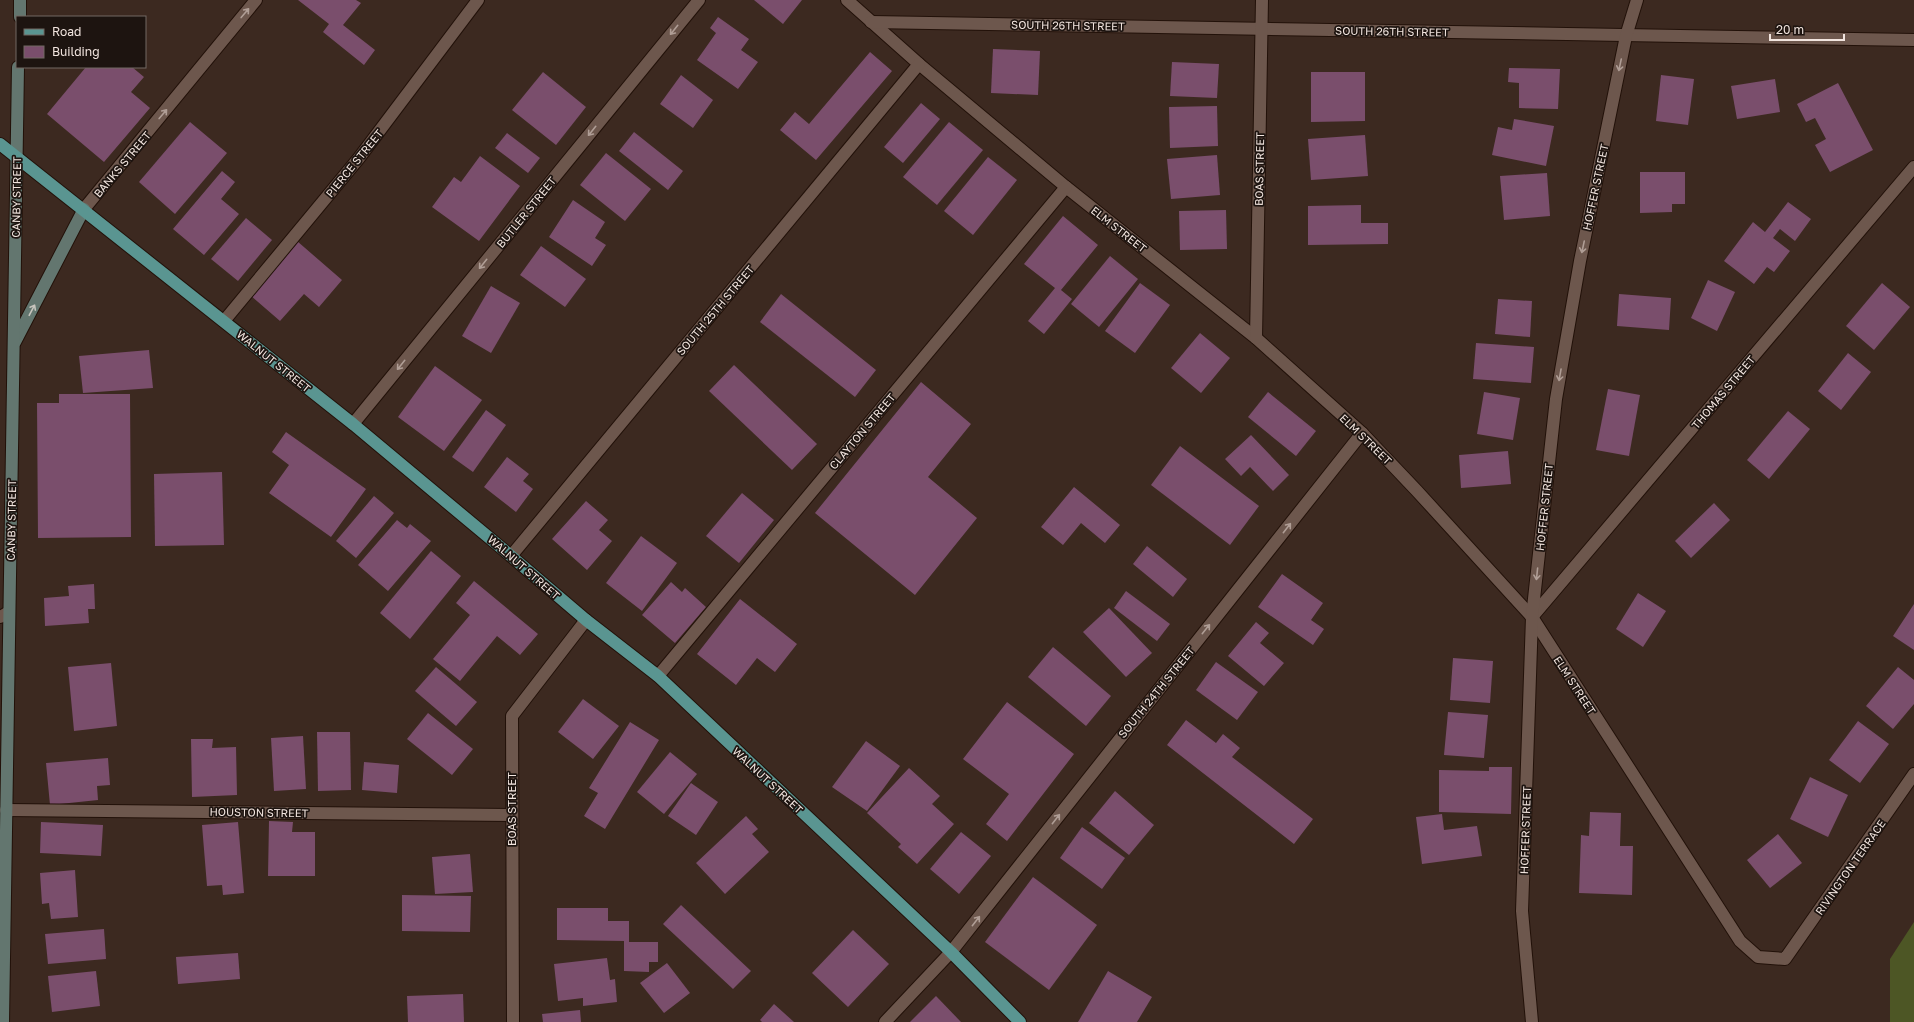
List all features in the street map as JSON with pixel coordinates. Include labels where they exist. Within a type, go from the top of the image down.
[{"type":"main road","points":[[20,0],[20,16]]},
{"type":"main road","name":"CANBY STREET","points":[[3,1022],[6,810],[5,615],[13,344],[18,68]]},
{"type":"main road","name":"WALNUT STREET","points":[[0,144],[84,209],[353,424],[586,620],[658,676],[951,952],[1020,1022]]},
{"type":"main road","name":"BANKS STREET","points":[[13,344],[84,209]]},
{"type":"street","name":"BANKS STREET","points":[[84,209],[256,0]]},
{"type":"street","name":"PIERCE STREET","points":[[224,321],[359,158],[478,0]]},
{"type":"street","name":"BUTLER STREET","points":[[353,424],[698,0]]},
{"type":"street","name":"ELM STREET","points":[[848,0],[919,64],[1066,187],[1256,338],[1362,433],[1532,617],[1740,940],[1758,957],[1785,959]]},
{"type":"street","name":"BOAS STREET","points":[[1256,338],[1262,0]]},
{"type":"street","name":"HOFFER STREET","points":[[1532,1022],[1522,911],[1532,617],[1556,399],[1580,261],[1626,36],[1637,0]]},
{"type":"street","name":"SOUTH 26TH STREET","points":[[871,22],[1914,40]]},
{"type":"street","name":"SOUTH 25TH STREET","points":[[511,556],[919,64]]},
{"type":"street","name":"THOMAS STREET","points":[[1532,617],[1914,167]]},
{"type":"street","name":"CLAYTON STREET","points":[[658,676],[1066,187]]},
{"type":"street","name":"SOUTH 24TH STREET","points":[[885,1022],[951,952],[1362,433]]},
{"type":"street","name":"BOAS STREET","points":[[513,1022],[511,815],[512,716],[586,620]]},
{"type":"street","name":"RIVINGTON TERRACE","points":[[1785,959],[1914,774]]},
{"type":"street","name":"HOUSTON STREET","points":[[6,810],[511,815]]},
{"type":"green space","points":[[1914,922],[1914,1022],[1890,1022],[1890,959]]},
{"type":"building","points":[[298,0],[356,0],[361,3],[343,25],[375,50],[364,65],[323,32],[329,24]]},
{"type":"building","points":[[754,0],[802,0],[783,24]]},
{"type":"building","points":[[718,17],[749,39],[741,50],[758,62],[738,89],[697,60],[716,33],[710,28]]},
{"type":"building","points":[[993,49],[1040,51],[1038,95],[991,93]]},
{"type":"building","points":[[870,52],[892,71],[816,160],[780,130],[795,112],[809,124]]},
{"type":"building","points":[[1172,62],[1219,64],[1217,98],[1170,96]]},
{"type":"building","points":[[85,68],[133,68],[144,77],[131,92],[150,108],[104,162],[47,114]]},
{"type":"building","points":[[1509,68],[1560,69],[1558,109],[1519,108],[1519,83],[1508,82]]},
{"type":"building","points":[[543,72],[586,107],[556,145],[512,110]]},
{"type":"building","points":[[1311,72],[1365,72],[1365,121],[1311,122]]},
{"type":"building","points":[[681,75],[713,100],[693,128],[660,104]]},
{"type":"building","points":[[1661,75],[1694,79],[1688,125],[1656,121]]},
{"type":"building","points":[[1775,79],[1780,112],[1737,119],[1731,86]]},
{"type":"building","points":[[1838,83],[1873,150],[1830,172],[1815,145],[1826,139],[1815,118],[1806,122],[1797,104]]},
{"type":"building","points":[[921,103],[940,119],[903,163],[884,147]]},
{"type":"building","points":[[1217,106],[1218,146],[1170,148],[1169,107]]},
{"type":"building","points":[[1514,119],[1554,126],[1546,166],[1492,155],[1498,127],[1512,130]]},
{"type":"building","points":[[190,122],[227,153],[175,214],[139,182]]},
{"type":"building","points":[[949,122],[983,150],[937,205],[903,177]]},
{"type":"building","points":[[634,132],[683,171],[668,190],[619,151]]},
{"type":"building","points":[[507,133],[540,158],[528,173],[495,148]]},
{"type":"building","points":[[1365,135],[1368,176],[1311,180],[1308,139]]},
{"type":"building","points":[[606,153],[651,189],[625,221],[580,185]]},
{"type":"building","points":[[1217,155],[1220,195],[1171,199],[1167,159]]},
{"type":"building","points":[[480,156],[520,186],[479,241],[432,207],[454,177],[461,182]]},
{"type":"building","points":[[988,157],[1017,180],[973,235],[944,211]]},
{"type":"building","points":[[222,171],[235,182],[221,199],[239,214],[204,255],[173,229]]},
{"type":"building","points":[[1640,172],[1685,172],[1685,204],[1672,204],[1672,212],[1640,213]]},
{"type":"building","points":[[1547,173],[1550,216],[1504,220],[1500,176]]},
{"type":"building","points":[[573,200],[605,222],[595,238],[606,245],[592,266],[549,237]]},
{"type":"building","points":[[1788,202],[1811,219],[1795,241],[1780,229],[1773,238],[1790,251],[1774,272],[1767,267],[1754,284],[1724,261],[1753,222],[1765,232]]},
{"type":"building","points":[[1361,205],[1361,223],[1388,223],[1388,244],[1308,245],[1308,206]]},
{"type":"building","points":[[1226,210],[1227,249],[1180,250],[1179,211]]},
{"type":"building","points":[[1063,216],[1098,245],[1061,290],[1072,299],[1044,334],[1028,321],[1055,288],[1024,264]]},
{"type":"building","points":[[246,218],[272,240],[238,281],[211,259]]},
{"type":"building","points":[[297,241],[342,280],[319,307],[304,294],[280,321],[250,295]]},
{"type":"building","points":[[541,246],[586,279],[565,307],[520,275]]},
{"type":"building","points":[[1110,256],[1138,279],[1099,327],[1071,304]]},
{"type":"building","points":[[1708,280],[1735,292],[1717,331],[1691,318]]},
{"type":"building","points":[[1140,283],[1170,305],[1135,353],[1105,331]]},
{"type":"building","points":[[1882,283],[1910,307],[1874,350],[1846,326]]},
{"type":"building","points":[[491,286],[520,303],[491,353],[462,336]]},
{"type":"building","points":[[781,294],[876,370],[855,397],[760,322]]},
{"type":"building","points":[[1619,294],[1671,298],[1669,330],[1617,326]]},
{"type":"building","points":[[1498,299],[1532,301],[1530,337],[1495,334]]},
{"type":"building","points":[[1200,333],[1230,358],[1201,393],[1171,368]]},
{"type":"building","points":[[1476,343],[1534,347],[1531,383],[1473,379]]},
{"type":"building","points":[[149,350],[153,388],[83,393],[79,356]]},
{"type":"building","points":[[1848,353],[1871,372],[1841,410],[1818,391]]},
{"type":"building","points":[[734,365],[817,444],[792,470],[709,391]]},
{"type":"building","points":[[435,366],[482,400],[444,451],[398,417]]},
{"type":"building","points":[[921,382],[971,424],[928,477],[977,518],[915,595],[815,513]]},
{"type":"building","points":[[1608,389],[1640,395],[1629,456],[1596,450]]},
{"type":"building","points":[[1268,392],[1316,431],[1296,456],[1248,417]]},
{"type":"building","points":[[1484,392],[1520,398],[1513,440],[1477,434]]},
{"type":"building","points":[[59,394],[130,394],[131,537],[38,538],[37,403],[59,403]]},
{"type":"building","points":[[486,410],[506,425],[473,472],[452,457]]},
{"type":"building","points":[[1788,411],[1810,429],[1769,479],[1747,460]]},
{"type":"building","points":[[286,432],[366,489],[331,537],[269,493],[289,465],[272,452]]},
{"type":"building","points":[[1251,435],[1289,475],[1273,491],[1250,467],[1241,476],[1225,459]]},
{"type":"building","points":[[1180,446],[1259,506],[1230,545],[1151,485]]},
{"type":"building","points":[[1508,451],[1511,484],[1461,488],[1459,455]]},
{"type":"building","points":[[507,457],[529,474],[523,481],[533,489],[516,512],[484,487]]},
{"type":"building","points":[[222,472],[224,545],[155,546],[154,474]]},
{"type":"building","points":[[1074,487],[1120,525],[1105,543],[1081,523],[1063,545],[1041,527]]},
{"type":"building","points":[[742,493],[774,520],[739,563],[706,536]]},
{"type":"building","points":[[374,496],[394,513],[356,558],[336,541]]},
{"type":"building","points":[[586,501],[608,520],[599,530],[612,541],[587,570],[552,539]]},
{"type":"building","points":[[1714,503],[1730,520],[1691,558],[1675,541]]},
{"type":"building","points":[[397,520],[407,528],[410,524],[431,541],[388,591],[358,565]]},
{"type":"building","points":[[641,536],[677,563],[642,611],[606,583]]},
{"type":"building","points":[[1147,546],[1187,579],[1173,597],[1133,564]]},
{"type":"building","points":[[431,551],[461,576],[410,639],[380,613]]},
{"type":"building","points":[[1282,574],[1323,603],[1311,620],[1324,629],[1313,645],[1258,607]]},
{"type":"building","points":[[474,581],[538,634],[520,655],[497,636],[460,681],[433,659],[470,615],[456,603]]},
{"type":"building","points":[[671,582],[682,592],[685,588],[706,607],[675,643],[642,615]]},
{"type":"building","points":[[94,584],[95,609],[88,609],[89,623],[45,626],[44,598],[69,596],[68,586]]},
{"type":"building","points":[[1126,591],[1170,624],[1157,641],[1114,608]]},
{"type":"building","points":[[1638,593],[1666,611],[1643,647],[1616,629]]},
{"type":"building","points":[[740,599],[797,644],[775,672],[757,658],[736,685],[697,654]]},
{"type":"building","points":[[1914,604],[1914,650],[1893,636]]},
{"type":"building","points":[[1109,608],[1152,653],[1126,677],[1083,632]]},
{"type":"building","points":[[1256,622],[1269,633],[1260,643],[1284,663],[1264,686],[1228,656]]},
{"type":"building","points":[[1053,647],[1111,696],[1086,726],[1028,677]]},
{"type":"building","points":[[1453,658],[1493,661],[1490,703],[1450,700]]},
{"type":"building","points":[[1216,662],[1258,692],[1237,720],[1196,690]]},
{"type":"building","points":[[111,663],[117,726],[74,731],[68,667]]},
{"type":"building","points":[[436,667],[477,702],[456,726],[415,691]]},
{"type":"building","points":[[1898,667],[1914,680],[1914,704],[1893,729],[1866,706]]},
{"type":"building","points":[[583,699],[619,726],[593,759],[558,732]]},
{"type":"building","points":[[1007,702],[1074,754],[1007,841],[986,824],[1009,794],[963,759]]},
{"type":"building","points":[[1448,712],[1488,715],[1484,758],[1444,755]]},
{"type":"building","points":[[428,713],[473,749],[452,775],[407,739]]},
{"type":"building","points":[[1186,720],[1216,743],[1223,734],[1240,748],[1232,757],[1313,819],[1294,844],[1167,745]]},
{"type":"building","points":[[1858,721],[1889,744],[1860,783],[1829,760]]},
{"type":"building","points":[[630,722],[659,740],[605,829],[584,816],[598,793],[589,788]]},
{"type":"building","points":[[317,732],[350,732],[351,790],[318,791]]},
{"type":"building","points":[[303,736],[306,789],[274,791],[271,738]]},
{"type":"building","points":[[191,739],[213,739],[212,748],[236,747],[237,795],[192,797]]},
{"type":"building","points":[[866,741],[900,766],[867,811],[832,787]]},
{"type":"building","points":[[670,752],[697,774],[664,814],[637,792]]},
{"type":"building","points":[[108,758],[110,785],[97,786],[98,800],[50,805],[46,763]]},
{"type":"building","points":[[364,762],[399,765],[397,793],[362,790]]},
{"type":"building","points":[[1489,767],[1512,767],[1511,814],[1439,812],[1439,770],[1489,771]]},
{"type":"building","points":[[909,768],[940,796],[932,804],[954,824],[917,864],[898,847],[901,844],[867,813]]},
{"type":"building","points":[[1810,777],[1848,795],[1828,837],[1790,819]]},
{"type":"building","points":[[691,783],[718,802],[696,835],[668,816]]},
{"type":"building","points":[[1115,791],[1154,825],[1129,855],[1089,823]]},
{"type":"building","points":[[1590,812],[1621,813],[1620,846],[1633,846],[1632,895],[1579,893],[1581,835],[1589,836]]},
{"type":"building","points":[[1442,814],[1444,830],[1477,826],[1482,856],[1422,864],[1416,817]]},
{"type":"building","points":[[746,816],[758,829],[752,834],[769,852],[725,894],[696,863]]},
{"type":"building","points":[[269,821],[293,822],[292,832],[315,832],[315,876],[268,876]]},
{"type":"building","points":[[41,822],[103,825],[101,856],[40,853]]},
{"type":"building","points":[[238,822],[244,893],[223,895],[222,885],[207,886],[202,825]]},
{"type":"building","points":[[1082,827],[1125,858],[1102,889],[1060,858]]},
{"type":"building","points":[[961,832],[991,856],[959,894],[930,869]]},
{"type":"building","points":[[1778,834],[1802,863],[1770,888],[1747,860]]},
{"type":"building","points":[[470,854],[473,892],[435,894],[432,857]]},
{"type":"building","points":[[75,870],[78,917],[51,919],[49,903],[42,904],[40,873]]},
{"type":"building","points":[[1033,877],[1097,925],[1049,990],[985,942]]},
{"type":"building","points":[[402,895],[471,896],[470,932],[402,931]]},
{"type":"building","points":[[681,905],[751,971],[733,989],[663,924]]},
{"type":"building","points":[[557,908],[608,908],[608,921],[629,921],[629,942],[658,942],[658,962],[649,962],[649,972],[624,971],[624,941],[557,940]]},
{"type":"building","points":[[104,929],[106,959],[48,964],[45,934]]},
{"type":"building","points":[[853,930],[889,964],[848,1007],[812,973]]},
{"type":"building","points":[[238,953],[240,979],[178,984],[176,957]]},
{"type":"building","points":[[607,958],[610,980],[615,979],[617,1002],[583,1006],[583,998],[558,1001],[554,964]]},
{"type":"building","points":[[667,963],[690,993],[664,1013],[640,983]]},
{"type":"building","points":[[96,971],[100,1006],[52,1012],[48,976]]},
{"type":"building","points":[[1108,971],[1152,997],[1137,1022],[1078,1022]]},
{"type":"building","points":[[463,994],[464,1022],[408,1022],[407,996]]},
{"type":"building","points":[[936,996],[961,1022],[910,1022]]},
{"type":"building","points":[[774,1004],[794,1022],[762,1022],[760,1020]]},
{"type":"building","points":[[580,1010],[581,1022],[543,1022],[542,1014]]}]
